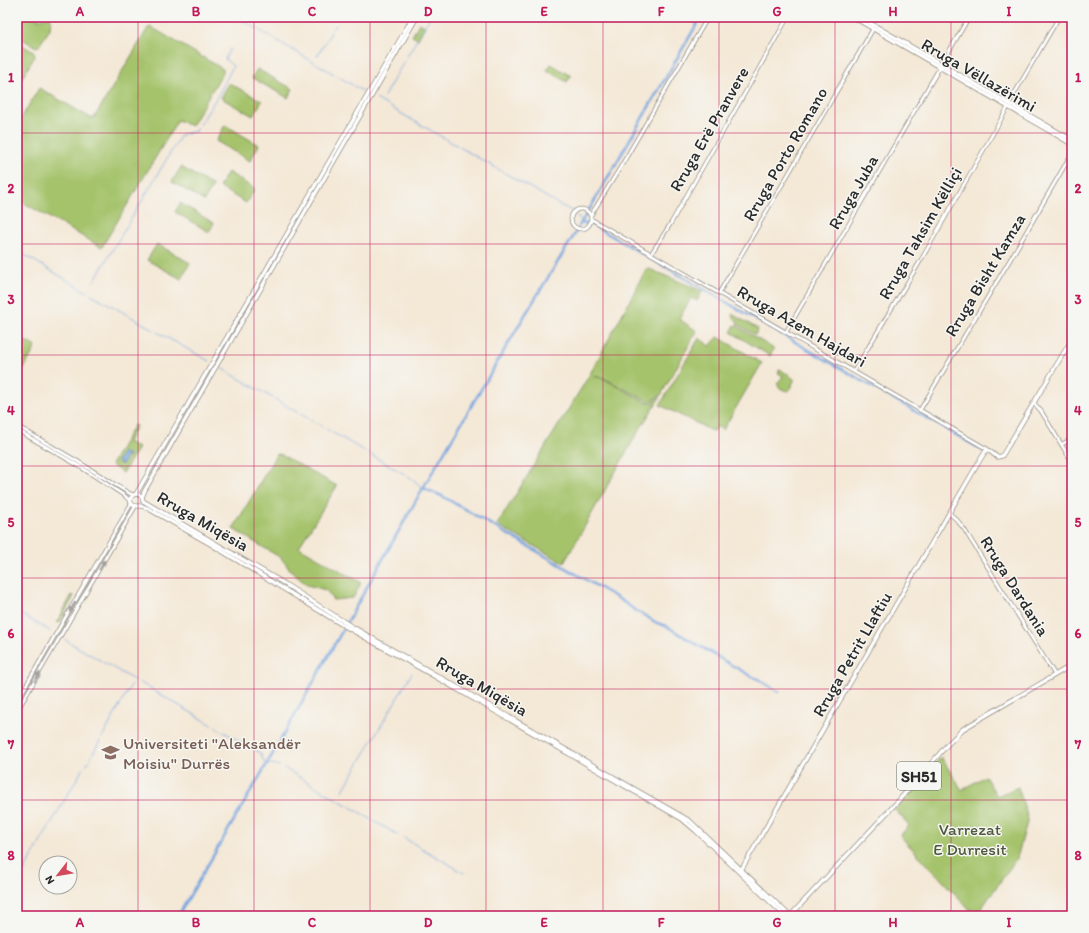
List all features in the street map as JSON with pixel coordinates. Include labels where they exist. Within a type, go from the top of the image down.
[{"type":"main road","points":[[413,17],[135,494],[131,502],[135,507],[140,506],[144,490],[417,17]]},
{"type":"main road","name":"Rruga Vëllazërimi","points":[[853,17],[1072,140]]},
{"type":"main road","name":"Rruga Vëllazërimi","points":[[860,17],[942,67]]},
{"type":"main road","name":"Rruga Vëllazërimi","points":[[1008,105],[1072,144]]},
{"type":"main road","points":[[1034,403],[1072,339]]},
{"type":"main road","name":"Rruga Azem Hajdari","points":[[987,449],[997,457],[1003,454],[1034,403]]},
{"type":"main road","name":"Rruga Petrit Llaftiu","points":[[740,872],[987,449]]},
{"type":"main road","name":"Rruga Miqësia","points":[[135,494],[267,574],[343,623]]},
{"type":"main road","name":"Rruga Miqësia","points":[[140,506],[150,509],[343,623],[682,819],[786,916]]},
{"type":"main road","name":"SH51","points":[[790,916],[960,732],[1072,665]]},
{"type":"main road","name":"Rruga Miqësia","points":[[740,872],[790,916]]},
{"type":"street","points":[[591,217],[708,17]]},
{"type":"street","name":"Rruga Erë Pranvere","points":[[651,254],[671,223],[788,17]]},
{"type":"street","name":"Rruga Juba","points":[[786,332],[970,17]]},
{"type":"street","name":"Rruga Tahsim Këlliçi","points":[[854,371],[921,260],[1059,17]]},
{"type":"street","name":"Rruga Porto Romano","points":[[719,293],[873,29]]},
{"type":"street","name":"Rruga Bisht Kamza","points":[[920,410],[1072,153]]},
{"type":"street","name":"Rruga Azem Hajdari","points":[[591,217],[589,225],[582,228],[574,225],[572,220],[574,212],[579,209],[587,211],[591,217],[651,254],[987,449]]},
{"type":"street","points":[[1034,403],[1041,411],[1072,462]]},
{"type":"street","points":[[17,426],[78,461],[127,492],[135,494]]},
{"type":"street","points":[[17,430],[79,466],[125,496],[131,502],[17,701]]},
{"type":"street","points":[[1062,444],[1072,439]]},
{"type":"street","points":[[17,711],[135,507]]},
{"type":"street","name":"Rruga Dardania","points":[[949,513],[964,529],[1055,675]]},
{"type":"green space","points":[[17,17],[36,17],[37,19],[51,18],[50,29],[39,46],[36,47],[17,36]]},
{"type":"green space","points":[[419,23],[425,26],[418,39],[412,36]]},
{"type":"green space","points":[[151,27],[223,69],[223,72],[191,126],[178,120],[101,247],[17,199],[17,125],[39,88],[91,118],[94,118],[148,28]]},
{"type":"green space","points":[[17,42],[34,52],[35,56],[17,86]]},
{"type":"green space","points":[[551,64],[571,76],[567,82],[547,70]]},
{"type":"green space","points":[[257,69],[293,89],[288,98],[252,78]]},
{"type":"green space","points":[[229,83],[262,101],[253,116],[221,98]]},
{"type":"green space","points":[[225,125],[259,145],[250,161],[216,141]]},
{"type":"green space","points":[[181,167],[213,186],[204,201],[172,182]]},
{"type":"green space","points":[[228,172],[255,189],[246,203],[219,187]]},
{"type":"green space","points":[[180,203],[214,223],[209,232],[175,212]]},
{"type":"green space","points":[[157,244],[190,263],[181,279],[147,260]]},
{"type":"green space","points":[[647,268],[702,291],[697,301],[691,298],[679,319],[697,331],[661,395],[649,402],[604,378],[593,376],[604,379],[647,403],[651,403],[660,397],[635,437],[564,563],[497,525],[590,374]]},
{"type":"green space","points":[[732,314],[758,329],[755,335],[737,324],[738,322]]},
{"type":"green space","points":[[735,325],[774,349],[770,356],[731,332]]},
{"type":"green space","points":[[17,336],[36,347],[24,368],[17,363]]},
{"type":"green space","points":[[718,337],[762,363],[723,430],[717,426],[714,432],[660,405],[699,338],[710,346]]},
{"type":"green space","points":[[780,369],[794,379],[788,392],[778,387],[779,385],[777,384],[783,376],[778,373]]},
{"type":"green space","points":[[134,425],[136,426],[128,442],[138,448],[123,473],[111,465]]},
{"type":"green space","points":[[280,454],[337,486],[299,547],[360,582],[360,585],[353,598],[333,600],[326,590],[307,585],[292,572],[281,558],[233,529],[276,455]]},
{"type":"green space","points":[[72,595],[74,596],[59,623],[57,622]]},
{"type":"green space","name":"Varrezat E Durresit","points":[[941,757],[962,790],[985,776],[997,796],[1018,787],[1028,819],[1017,858],[976,916],[900,836],[909,825],[895,810]]},
{"type":"water","points":[[123,452],[125,454],[127,453],[129,457],[126,457],[122,465],[117,462]]},
{"type":"waterway","points":[[237,17],[315,63]]},
{"type":"waterway","points":[[384,96],[430,17]]},
{"type":"waterway","points":[[589,210],[701,17]]},
{"type":"waterway","points":[[332,29],[336,25]]},
{"type":"waterway","points":[[328,38],[331,32]]},
{"type":"waterway","points":[[317,56],[327,40]]},
{"type":"waterway","points":[[94,281],[181,135],[196,131],[220,92],[233,66],[225,59],[230,49]]},
{"type":"waterway","points":[[317,64],[364,92]]},
{"type":"waterway","points":[[376,99],[557,204],[569,209],[573,213]]},
{"type":"waterway","points":[[579,226],[587,213]]},
{"type":"waterway","points":[[575,215],[581,220],[582,223]]},
{"type":"waterway","points":[[582,223],[588,224]]},
{"type":"waterway","points":[[591,224],[982,450]]},
{"type":"waterway","points":[[178,916],[271,757],[423,488],[525,315],[578,229]]},
{"type":"waterway","points":[[23,254],[87,292]]},
{"type":"waterway","points":[[91,294],[154,330]]},
{"type":"waterway","points":[[157,332],[209,361]]},
{"type":"waterway","points":[[221,368],[411,478],[423,488]]},
{"type":"waterway","points":[[423,488],[442,496],[619,599],[657,623],[666,626],[779,692]]},
{"type":"waterway","points":[[17,612],[50,631]]},
{"type":"waterway","points":[[65,640],[134,680]]},
{"type":"waterway","points":[[342,792],[412,673]]},
{"type":"waterway","points":[[139,682],[260,753],[266,765],[272,764],[279,766]]},
{"type":"waterway","points":[[102,738],[131,685]]},
{"type":"waterway","points":[[87,764],[100,741]]},
{"type":"waterway","points":[[17,883],[84,767]]},
{"type":"waterway","points":[[284,768],[398,835]]},
{"type":"waterway","points":[[404,838],[464,873]]},
{"type":"place","name":"Universiteti \"Aleksandër Moisiu\" Durrës","points":[[110,753]]}]
